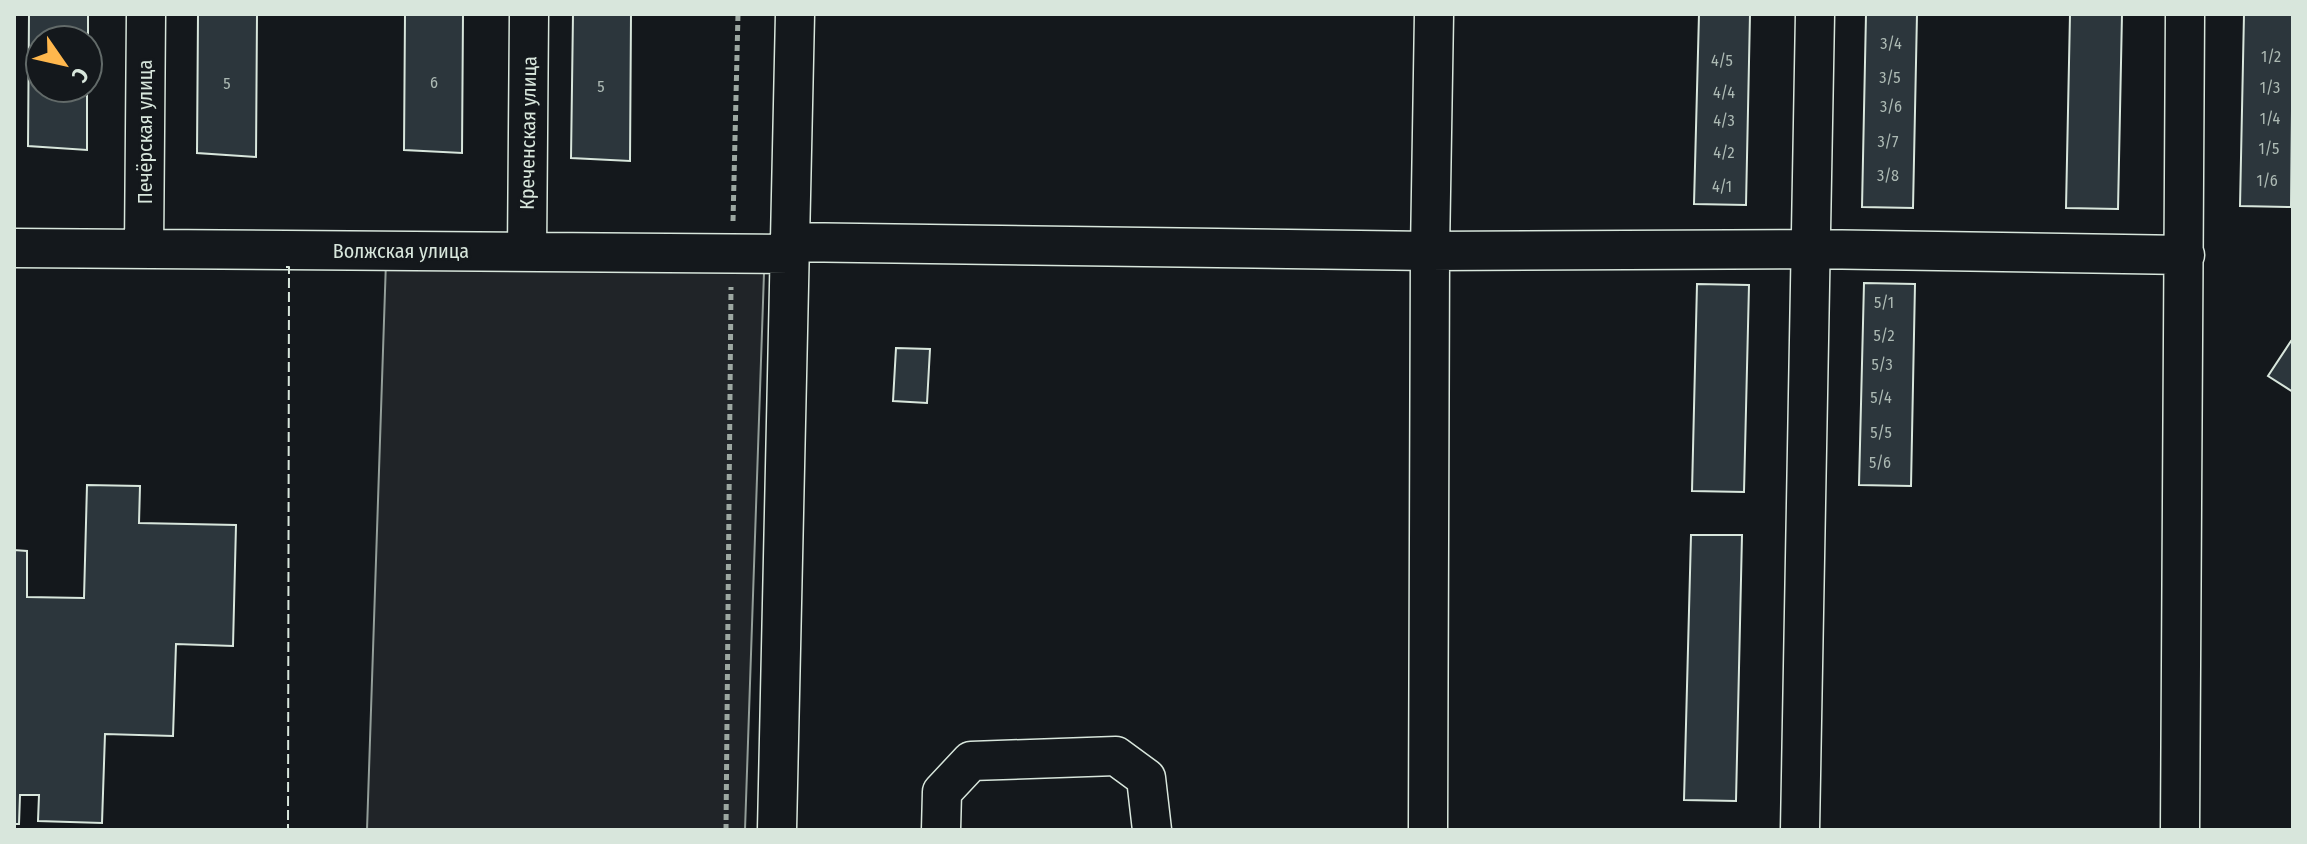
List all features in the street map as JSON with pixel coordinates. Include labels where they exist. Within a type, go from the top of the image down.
[{"type":"street","name":"Печёрская улица","points":[[144,249],[146,14]]},
{"type":"street","name":"Креченская улица","points":[[527,252],[529,14]]},
{"type":"street","points":[[777,830],[795,14]]},
{"type":"street","points":[[1428,830],[1434,14]]},
{"type":"street","points":[[1800,830],[1815,14]]},
{"type":"street","points":[[2180,830],[2185,14]]},
{"type":"street","name":"Волжская улица","points":[[14,248],[732,254],[789,248],[1810,249],[2185,255]]},
{"type":"street","points":[[941,830],[942,792],[971,761],[1116,756],[1146,778],[1152,830]]},
{"type":"path","points":[[726,830],[732,254],[738,14]]},
{"type":"shaded area","points":[[386,261],[764,273],[745,830],[367,830]]},
{"type":"building","points":[[29,14],[88,14],[88,24],[29,24]]},
{"type":"building","points":[[198,14],[257,14],[256,157],[197,153]]},
{"type":"building","points":[[405,14],[463,14],[462,153],[404,150]]},
{"type":"building","points":[[573,14],[631,14],[630,161],[571,158]]},
{"type":"building","points":[[1699,14],[1750,14],[1746,205],[1694,204]]},
{"type":"building","points":[[1866,14],[1917,14],[1913,208],[1862,207]]},
{"type":"building","points":[[2070,14],[2122,14],[2118,209],[2066,208]]},
{"type":"building","points":[[2244,14],[2293,14],[2291,207],[2240,206]]},
{"type":"building","points":[[28,104],[87,104],[87,150],[28,146]]},
{"type":"building","points":[[1864,283],[1915,284],[1911,486],[1859,485]]},
{"type":"building","points":[[1697,284],[1749,285],[1744,492],[1692,491]]},
{"type":"building","points":[[2293,342],[2293,392],[2268,376]]},
{"type":"building","points":[[896,348],[930,349],[927,403],[893,401]]},
{"type":"building","points":[[87,485],[140,486],[139,523],[236,525],[233,646],[176,644],[173,736],[105,734],[102,823],[38,821],[39,795],[20,795],[19,824],[14,824],[14,550],[27,551],[27,597],[84,598]]},
{"type":"building","points":[[1691,535],[1742,535],[1736,801],[1684,800]]},
{"type":"fence","points":[[286,267],[289,267],[288,830]]}]
